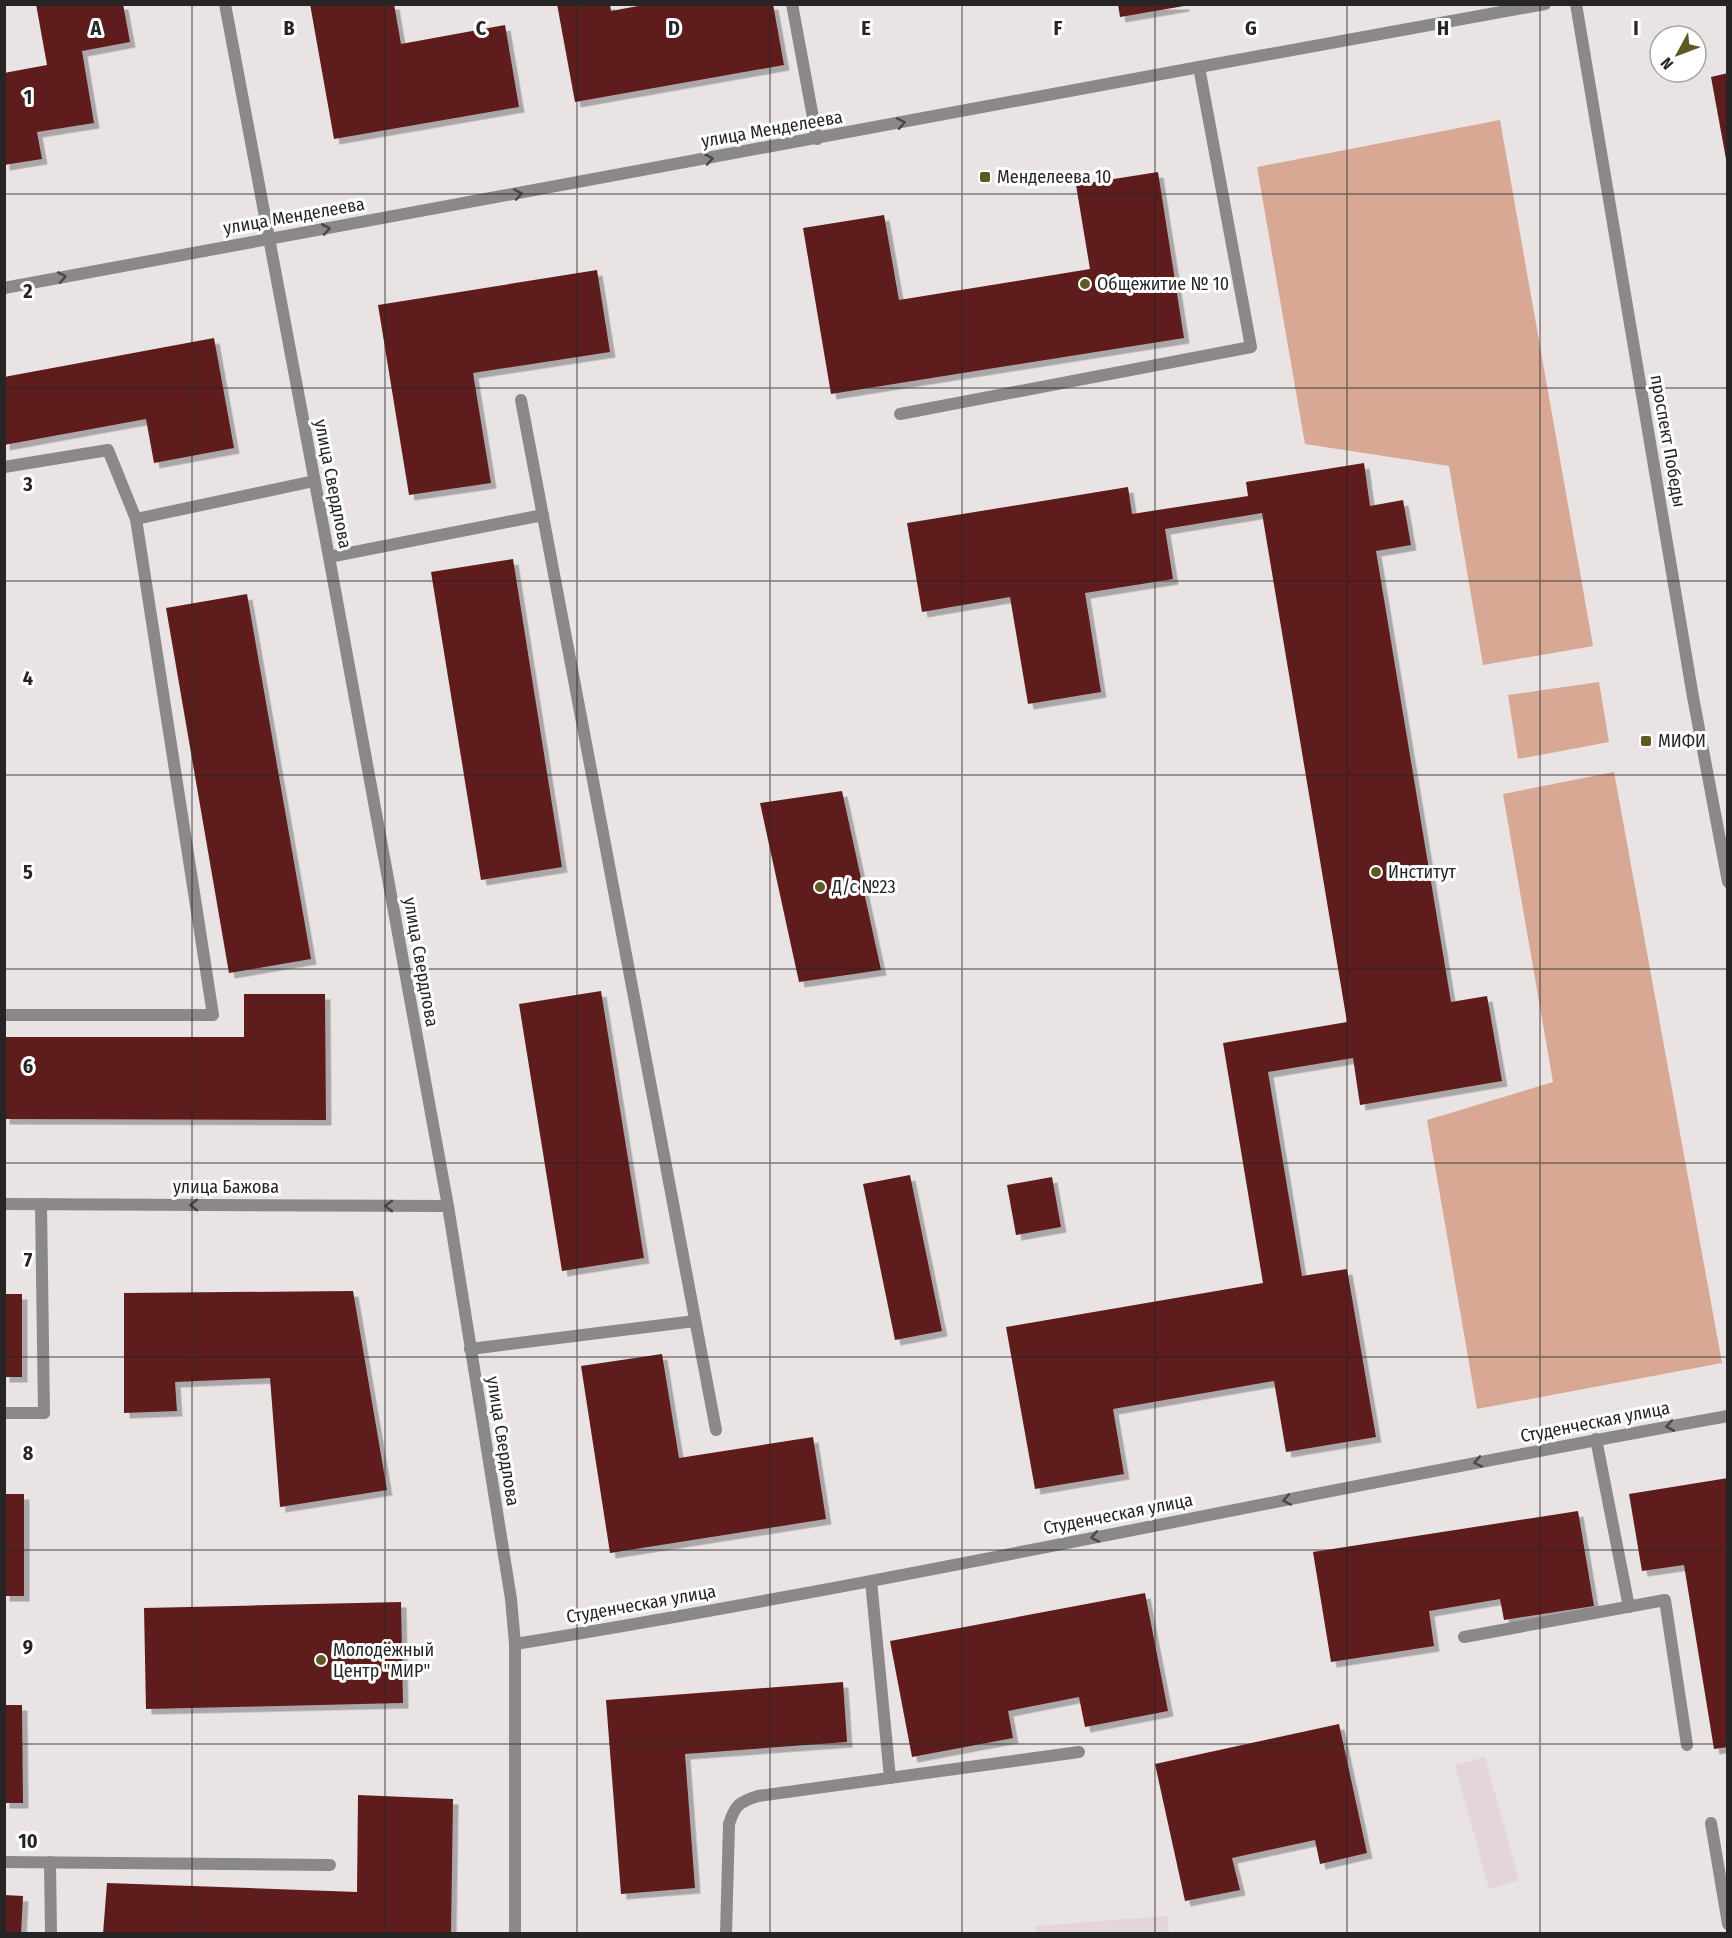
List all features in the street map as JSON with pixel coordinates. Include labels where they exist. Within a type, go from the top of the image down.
[{"type":"street","name":"улица Свердлова","points":[[225,4],[448,1206],[511,1599],[515,1644],[515,1934]]},
{"type":"street","points":[[792,4],[817,139]]},
{"type":"street","name":"улица Менделеева","points":[[4,288],[1545,4]]},
{"type":"street","name":"проспект Победы","points":[[1576,4],[1693,697],[1728,882]]},
{"type":"street","points":[[900,414],[1251,347],[1199,67]]},
{"type":"street","points":[[521,400],[716,1430]]},
{"type":"street","points":[[4,467],[108,450],[136,519],[213,1015],[4,1015]]},
{"type":"street","points":[[136,519],[314,481]]},
{"type":"street","points":[[329,557],[543,515]]},
{"type":"street","name":"улица Бажова","points":[[4,1204],[448,1206]]},
{"type":"street","points":[[4,1413],[44,1413],[41,1204]]},
{"type":"street","points":[[470,1348],[695,1322]]},
{"type":"street","name":"Студенческая улица","points":[[515,1644],[871,1581],[1596,1439],[1728,1416]]},
{"type":"street","points":[[1596,1439],[1629,1607]]},
{"type":"street","points":[[871,1581],[890,1778]]},
{"type":"street","points":[[1464,1637],[1665,1600],[1687,1745]]},
{"type":"street","points":[[726,1934],[729,1824],[733,1811],[742,1801],[758,1796],[1079,1752]]},
{"type":"street","points":[[1711,1823],[1728,1924]]},
{"type":"street","points":[[4,1862],[330,1865]]},
{"type":"street","points":[[50,1862],[51,1934]]},
{"type":"shaded area","points":[[1500,120],[1593,646],[1483,665],[1449,466],[1305,444],[1257,167]]},
{"type":"shaded area","points":[[1599,682],[1609,742],[1518,759],[1508,695]]},
{"type":"shaded area","points":[[1614,772],[1722,1363],[1477,1409],[1427,1120],[1553,1082],[1503,794]]},
{"type":"shaded area","points":[[1485,1757],[1519,1880],[1489,1889],[1455,1765]]},
{"type":"shaded area","points":[[1167,1916],[1169,1933],[1035,1933],[1035,1926]]},
{"type":"building","points":[[36,4],[123,4],[130,42],[82,51],[94,123],[37,132],[42,159],[4,165],[4,73],[47,65]]},
{"type":"building","points":[[310,4],[394,4],[401,44],[505,25],[519,107],[334,139]]},
{"type":"building","points":[[557,4],[610,4],[611,11],[649,4],[773,4],[784,65],[575,102]]},
{"type":"building","points":[[1118,4],[1184,4],[1184,6],[1120,17]]},
{"type":"building","points":[[1728,73],[1728,159],[1726,159],[1711,77]]},
{"type":"building","name":"Общежитие № 10","points":[[1158,172],[1184,338],[831,394],[803,228],[884,215],[899,300],[1090,269],[1076,185]]},
{"type":"building","points":[[597,270],[610,352],[473,373],[491,483],[409,495],[378,305]]},
{"type":"building","points":[[214,338],[234,448],[154,463],[146,419],[4,445],[4,377]]},
{"type":"building","name":"Институт","points":[[1364,463],[1370,506],[1403,500],[1411,545],[1376,551],[1451,1002],[1487,996],[1502,1081],[1360,1105],[1353,1058],[1268,1072],[1302,1276],[1347,1269],[1376,1437],[1286,1452],[1274,1381],[1113,1409],[1124,1474],[1035,1489],[1006,1327],[1263,1283],[1223,1043],[1347,1022],[1262,513],[1165,529],[1173,579],[1085,593],[1101,692],[1028,704],[1010,597],[922,612],[907,523],[1128,487],[1132,514],[1248,496],[1246,482]]},
{"type":"building","points":[[513,559],[562,867],[481,880],[431,572]]},
{"type":"building","points":[[247,594],[311,959],[229,973],[166,608]]},
{"type":"building","name":"Д/с №23","points":[[842,791],[881,970],[799,982],[760,803]]},
{"type":"building","points":[[601,991],[644,1258],[562,1271],[519,1004]]},
{"type":"building","points":[[244,994],[325,994],[326,1120],[4,1119],[4,1037],[244,1037]]},
{"type":"building","points":[[910,1175],[942,1331],[895,1340],[863,1184]]},
{"type":"building","points":[[1052,1177],[1061,1227],[1016,1235],[1007,1185]]},
{"type":"building","points":[[353,1291],[387,1490],[280,1507],[270,1378],[175,1382],[177,1411],[124,1413],[124,1293]]},
{"type":"building","points":[[4,1294],[22,1294],[22,1377],[4,1377]]},
{"type":"building","points":[[662,1354],[679,1458],[813,1437],[826,1519],[610,1553],[581,1366]]},
{"type":"building","points":[[1728,1478],[1728,1747],[1714,1749],[1684,1565],[1642,1571],[1629,1494]]},
{"type":"building","points":[[4,1494],[24,1494],[24,1596],[4,1596]]},
{"type":"building","points":[[1578,1511],[1594,1606],[1504,1620],[1500,1599],[1429,1611],[1434,1646],[1331,1662],[1313,1552]]},
{"type":"building","points":[[1145,1593],[1168,1711],[1085,1727],[1079,1697],[1008,1711],[1013,1738],[912,1757],[890,1641]]},
{"type":"building","points":[[401,1602],[403,1703],[146,1709],[144,1608]]},
{"type":"building","points":[[843,1682],[847,1742],[685,1754],[695,1888],[621,1894],[606,1700]]},
{"type":"building","points":[[4,1705],[22,1705],[23,1803],[4,1803]]},
{"type":"building","points":[[1339,1724],[1367,1853],[1320,1864],[1315,1840],[1232,1858],[1240,1890],[1185,1901],[1155,1764]]},
{"type":"building","points":[[358,1795],[453,1799],[451,1934],[103,1934],[107,1883],[357,1892]]},
{"type":"building","points":[[4,1895],[23,1896],[21,1934],[4,1934]]},
{"type":"place","name":"Менделеева 10","points":[[985,177]]},
{"type":"place","name":"Общежитие № 10","points":[[1085,284]]},
{"type":"place","name":"МИФИ","points":[[1646,741]]},
{"type":"place","name":"Институт","points":[[1376,872]]},
{"type":"place","name":"Д/с №23","points":[[820,887]]},
{"type":"place","name":"Молодёжный Центр \"МИР\"","points":[[321,1660]]}]
